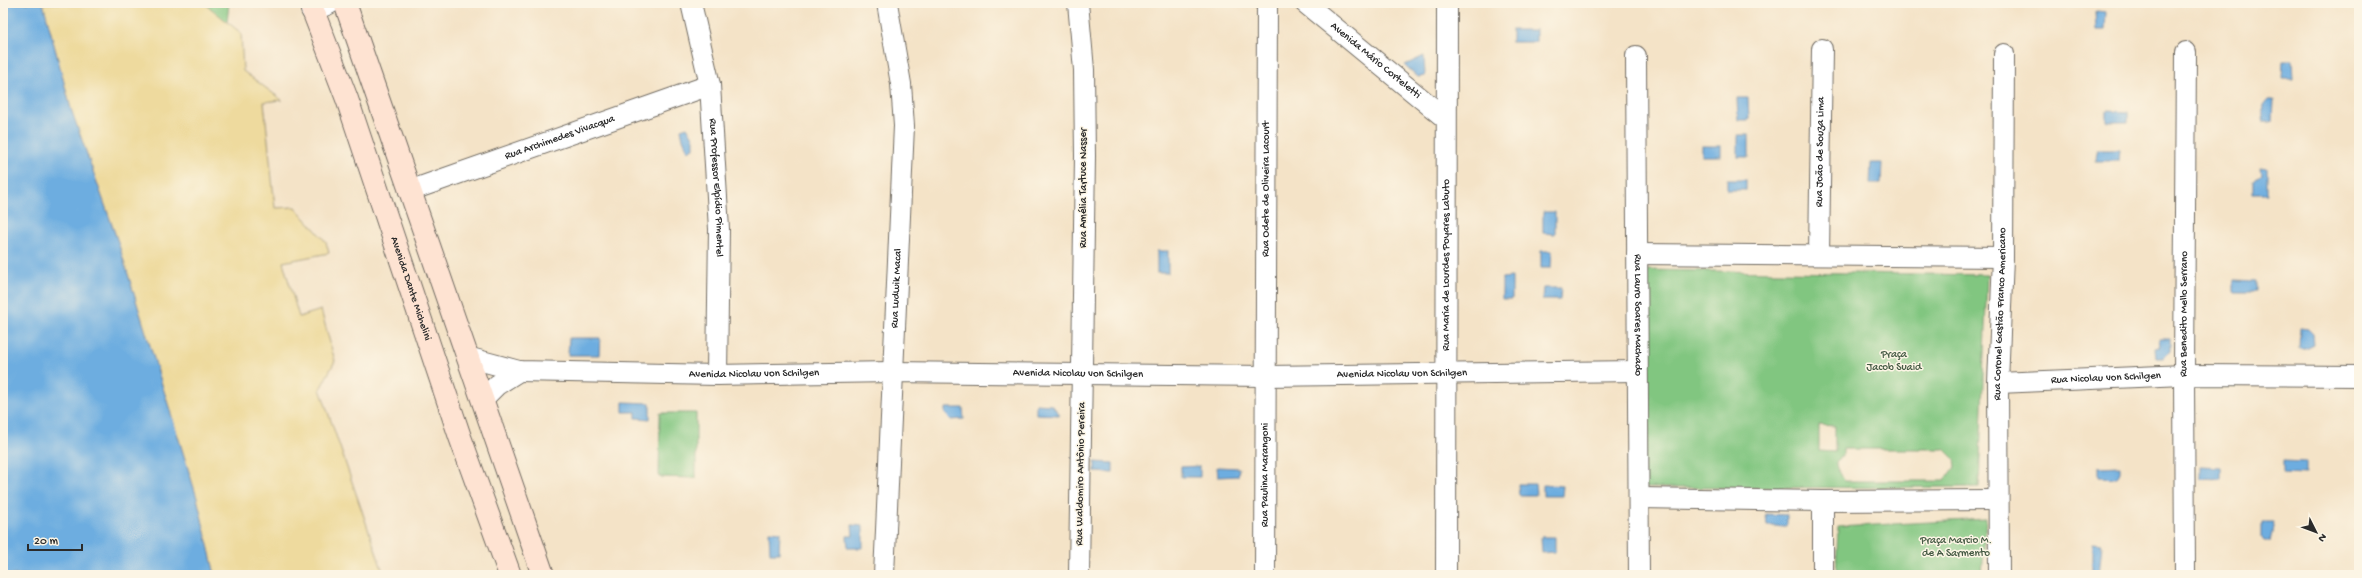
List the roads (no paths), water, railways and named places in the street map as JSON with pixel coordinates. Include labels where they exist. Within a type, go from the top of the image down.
[{"type":"main road","points":[[345,3],[543,575]]},
{"type":"main road","name":"Avenida Dante Michelini","points":[[317,5],[460,437],[510,575]]},
{"type":"street","name":"Rua Professor Elpídio Pimentel","points":[[691,3],[710,85],[719,229],[717,375]]},
{"type":"street","name":"Rua Ludwik Macal","points":[[884,575],[891,372],[904,126],[901,84],[887,3]]},
{"type":"street","name":"Rua Amélia Tartuce Nasser","points":[[1078,3],[1084,70],[1085,156],[1083,373]]},
{"type":"street","name":"Rua Odete de Oliveira Lacourt","points":[[1266,376],[1267,3]]},
{"type":"street","name":"Avenida Mário Corteletti","points":[[1305,3],[1446,119]]},
{"type":"street","name":"Rua Maria de Lourdes Poyares Labuto","points":[[1446,575],[1446,119],[1448,3]]},
{"type":"street","name":"Rua João de Souza Lima","points":[[1819,255],[1822,49]]},
{"type":"street","name":"Rua Benedito Mello Serrano","points":[[2185,575],[2184,375],[2186,52]]},
{"type":"street","name":"Rua Coronel Gastão Franco Americano","points":[[1999,575],[1997,500],[1998,383],[2003,257],[2004,54]]},
{"type":"street","name":"Rua Lauro Soares Machado","points":[[1636,56],[1637,371],[1640,498],[1639,575]]},
{"type":"street","name":"Rua Archimedes Vivacqua","points":[[410,191],[710,85]]},
{"type":"street","points":[[1637,254],[2003,257]]},
{"type":"street","name":"Avenida Nicolau von Schilgen","points":[[467,357],[519,371],[717,375],[891,372],[1266,376],[1637,371]]},
{"type":"street","points":[[482,400],[497,385],[519,371]]},
{"type":"street","name":"Rua Waldomiro Antônio Pereira","points":[[1079,575],[1083,373]]},
{"type":"street","name":"Rua Nicolau von Schilgen","points":[[1998,383],[2184,375],[2359,376]]},
{"type":"street","name":"Rua Paulina Marangoni","points":[[1265,575],[1266,376]]},
{"type":"street","points":[[1640,498],[1823,501],[1997,500]]},
{"type":"street","points":[[1823,501],[1823,575]]},
{"type":"water","points":[[3,3],[43,3],[71,109],[118,242],[197,498],[215,575],[3,575]]},
{"type":"water","points":[[2095,11],[2106,12],[2105,30],[2096,30]]},
{"type":"water","points":[[1512,30],[1536,30],[1536,42],[1512,42]]},
{"type":"water","points":[[1424,56],[1425,76],[1418,77],[1405,65]]},
{"type":"water","points":[[2283,60],[2292,60],[2293,79],[2282,79]]},
{"type":"water","points":[[1737,98],[1748,98],[1749,120],[1738,120]]},
{"type":"water","points":[[2268,100],[2274,100],[2273,121],[2262,121],[2263,106]]},
{"type":"water","points":[[2107,111],[2128,112],[2128,122],[2107,122]]},
{"type":"water","points":[[687,127],[694,139],[694,148],[688,151],[681,129]]},
{"type":"water","points":[[1738,135],[1749,135],[1749,157],[1738,157]]},
{"type":"water","points":[[1702,146],[1721,146],[1721,156],[1702,156]]},
{"type":"water","points":[[2097,150],[2119,150],[2118,161],[2096,161]]},
{"type":"water","points":[[1871,163],[1882,163],[1881,184],[1870,184]]},
{"type":"water","points":[[2260,167],[2267,168],[2267,194],[2253,194],[2253,181],[2261,174]]},
{"type":"water","points":[[1727,180],[1746,180],[1746,190],[1727,190]]},
{"type":"water","points":[[1543,212],[1555,212],[1555,234],[1543,233]]},
{"type":"water","points":[[1157,251],[1168,251],[1168,273],[1157,273]]},
{"type":"water","points":[[1541,251],[1552,251],[1551,268],[1541,268]]},
{"type":"water","points":[[1512,277],[1512,299],[1502,299],[1502,278]]},
{"type":"water","points":[[2234,280],[2256,281],[2256,292],[2234,292]]},
{"type":"water","points":[[1543,288],[1561,288],[1560,300],[1542,300]]},
{"type":"water","points":[[2300,328],[2308,329],[2313,334],[2314,345],[2306,349],[2299,349]]},
{"type":"water","points":[[569,338],[600,338],[599,355],[568,355]]},
{"type":"water","points":[[2159,339],[2170,339],[2170,351],[2164,358],[2156,358],[2155,347],[2160,346]]},
{"type":"water","points":[[623,402],[650,403],[650,419],[636,418],[636,412],[623,412]]},
{"type":"water","points":[[1036,404],[1052,405],[1060,415],[1036,414]]},
{"type":"water","points":[[945,408],[963,408],[964,419],[951,420],[945,414]]},
{"type":"water","points":[[2283,461],[2306,462],[2306,474],[2283,473]]},
{"type":"water","points":[[1095,462],[1113,463],[1113,473],[1095,472]]},
{"type":"water","points":[[1200,466],[1200,477],[1181,477],[1181,467]]},
{"type":"water","points":[[2120,466],[2120,472],[2117,478],[2099,477],[2099,467]]},
{"type":"water","points":[[2200,466],[2221,467],[2221,479],[2200,478]]},
{"type":"water","points":[[1217,467],[1239,468],[1238,476],[1218,477]]},
{"type":"water","points":[[1518,484],[1535,484],[1536,495],[1519,495]]},
{"type":"water","points":[[1543,485],[1563,486],[1562,496],[1543,496]]},
{"type":"water","points":[[1766,514],[1787,515],[1787,526],[1767,526]]},
{"type":"water","points":[[2261,522],[2274,522],[2270,542],[2265,542],[2261,538]]},
{"type":"water","points":[[852,525],[863,526],[863,548],[848,548],[847,536],[853,536]]},
{"type":"water","points":[[769,531],[780,532],[779,553],[770,553]]},
{"type":"water","points":[[1541,537],[1555,537],[1555,552],[1542,553]]},
{"type":"water","points":[[2092,543],[2102,544],[2099,575],[2092,575]]},
{"type":"park label","name":"Praça Jacob Suaid","points":[[1894,361]]},
{"type":"park label","name":"Praça Marcio M. de A Sarmento","points":[[1956,547]]}]
